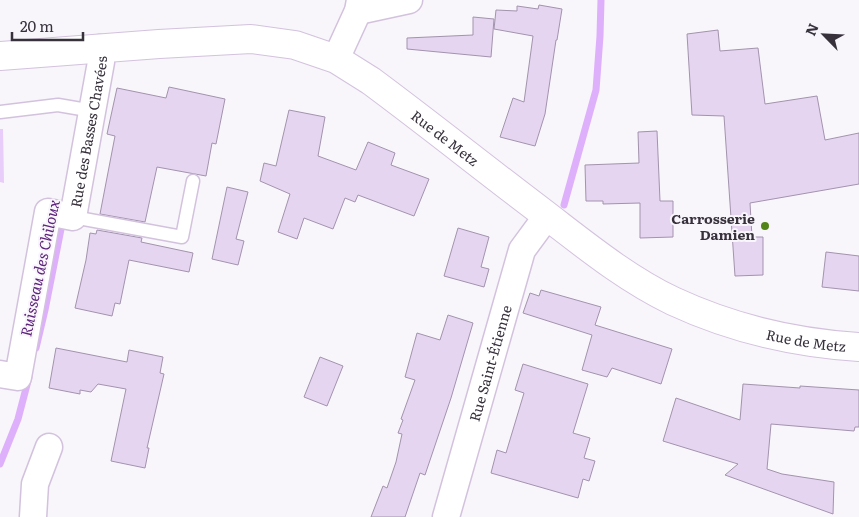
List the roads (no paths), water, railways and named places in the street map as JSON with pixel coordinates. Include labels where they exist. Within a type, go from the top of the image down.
[{"type":"street","points":[[336,59],[359,6],[408,0]]},
{"type":"street","name":"Rue de Metz","points":[[0,56],[251,39],[295,45],[336,59],[378,86],[630,278],[672,301],[713,318],[757,331],[798,340],[859,347]]},
{"type":"street","name":"Rue des Basses Chavées","points":[[0,374],[18,377],[48,212],[73,217],[101,62],[100,48]]},
{"type":"street","name":"Rue Saint-Étienne","points":[[446,517],[522,250],[547,216]]},
{"type":"street","points":[[33,517],[35,484],[49,447]]},
{"type":"lane","points":[[0,112],[58,105],[93,111]]},
{"type":"lane","points":[[73,217],[182,237],[193,181]]},
{"type":"waterway","name":"Ruisseau des Chiloux","points":[[564,205],[596,90],[601,0]]},
{"type":"waterway","name":"Ruisseau des Chiloux","points":[[36,348],[63,219]]},
{"type":"waterway","name":"Ruisseau des Chiloux","points":[[0,464],[18,419],[29,377]]},
{"type":"place","name":"Carrosserie Damien","points":[[765,226]]}]
